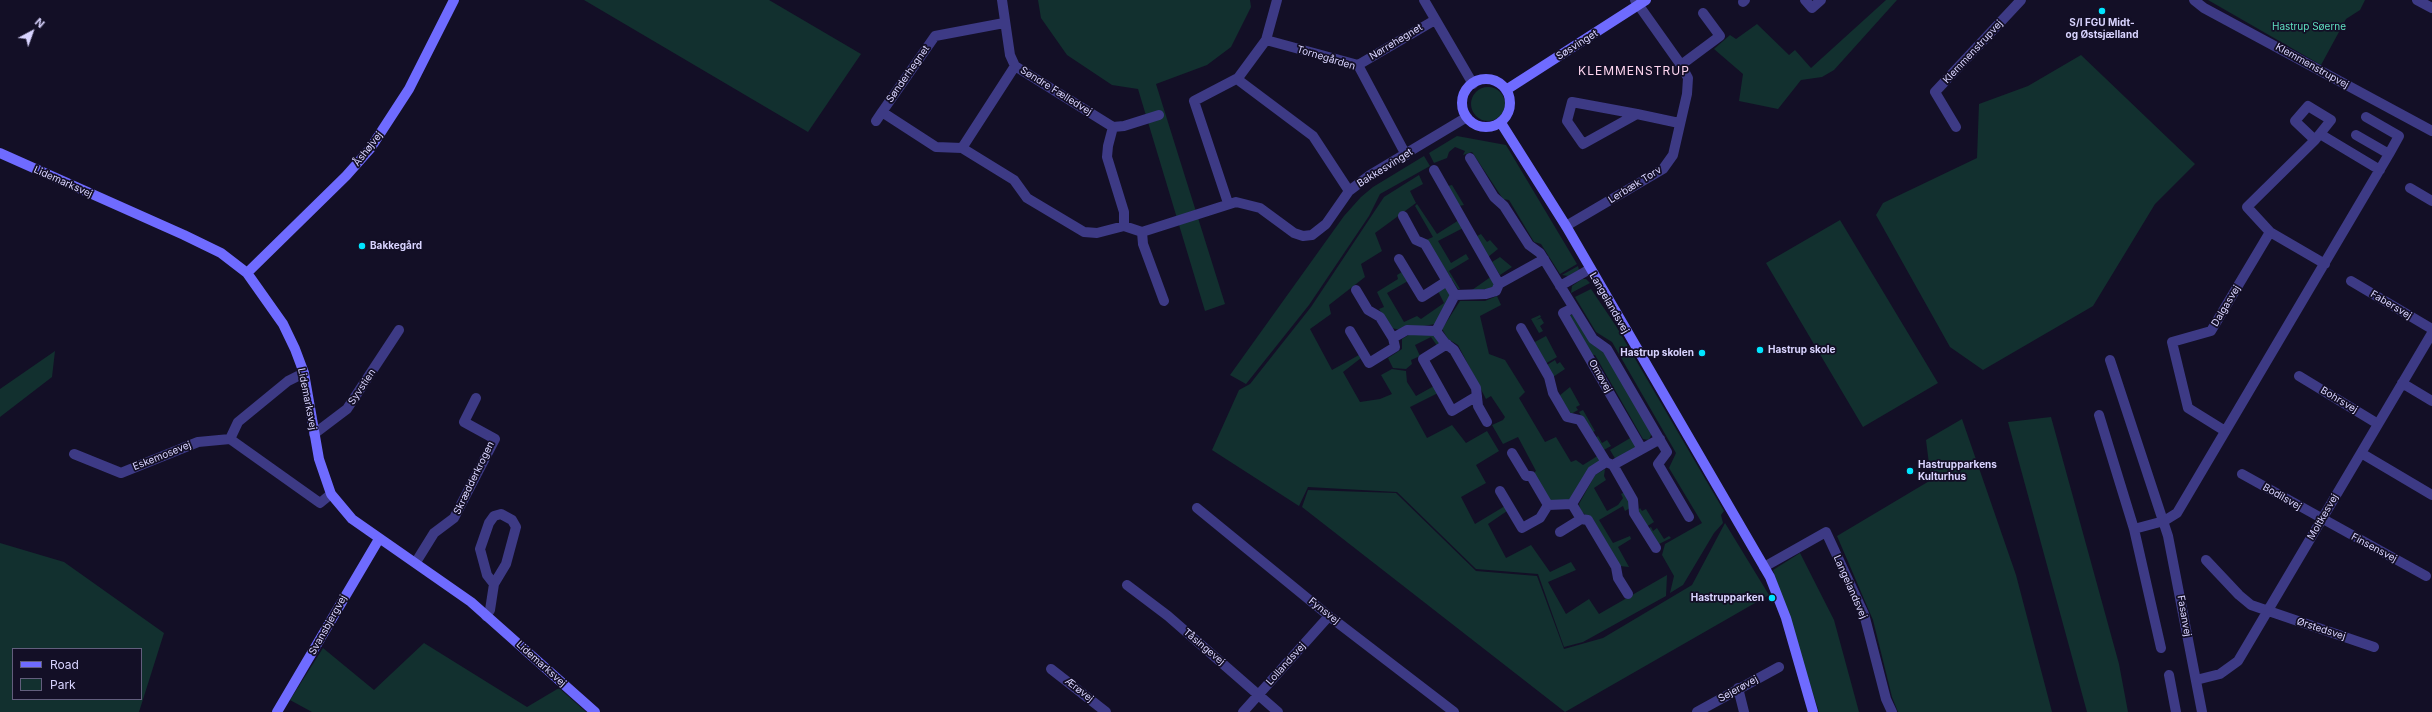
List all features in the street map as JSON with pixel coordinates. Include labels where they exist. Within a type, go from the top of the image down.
[{"type":"street","name":"Åshøjvej","points":[[247,273],[346,176],[370,149],[409,89],[454,0]]},
{"type":"street","name":"Søndre Fælledvej","points":[[1002,0],[1004,23],[1010,55],[1015,66],[1113,126]]},
{"type":"street","points":[[1228,203],[1194,101],[1237,79],[1266,40],[1277,0]]},
{"type":"street","name":"Nørrehegnet","points":[[1424,0],[1473,84]]},
{"type":"street","points":[[1805,0],[1812,8],[1821,0]]},
{"type":"street","name":"Klemmenstrupvej","points":[[1956,127],[1935,92],[2021,0]]},
{"type":"street","name":"Klemmenstrupvej","points":[[2194,0],[2204,8],[2432,131]]},
{"type":"street","points":[[2417,0],[2432,8]]},
{"type":"street","name":"Lerbæk Torv","points":[[1566,226],[1663,169],[1673,155],[1688,78],[1640,2]]},
{"type":"street","name":"Søsvinget","points":[[1506,90],[1640,2]]},
{"type":"street","points":[[1681,65],[1720,36],[1703,13]]},
{"type":"street","name":"Nørrehegnet","points":[[1358,65],[1435,20]]},
{"type":"street","name":"Sønderhegnet","points":[[876,121],[935,36],[1004,23]]},
{"type":"street","name":"Tornegården","points":[[1266,40],[1358,65],[1406,155]]},
{"type":"street","points":[[962,148],[1015,66]]},
{"type":"street","points":[[1237,79],[1313,136],[1349,191]]},
{"type":"street","points":[[1490,80],[1498,82],[1506,90],[1510,106],[1507,116],[1501,123],[1493,127],[1483,127],[1474,124],[1467,117],[1462,100],[1465,92],[1473,84],[1490,80]]},
{"type":"street","points":[[1637,114],[1583,144],[1567,121],[1572,102],[1637,114],[1679,123]]},
{"type":"street","name":"Sønderhegnet","points":[[882,112],[936,147],[962,148],[1014,180],[1027,198],[1084,232],[1097,233],[1124,226]]},
{"type":"street","points":[[1159,115],[1124,126],[1113,126],[1107,157],[1124,212],[1124,226],[1142,232],[1143,244],[1164,301]]},
{"type":"street","name":"Bakkesvinget","points":[[1142,232],[1228,203],[1244,202],[1253,205],[1294,233],[1303,236],[1312,235],[1326,224],[1349,191],[1370,175],[1406,155],[1467,117]]},
{"type":"street","points":[[2134,529],[2164,521],[2177,512],[2380,170],[2399,136],[2366,117]]},
{"type":"street","name":"Langelandsvej","points":[[1501,123],[1566,226],[1764,567],[1786,618],[1812,712]]},
{"type":"street","points":[[2356,135],[2389,154]]},
{"type":"street","points":[[2325,264],[2270,232],[2247,207],[2317,137],[2380,170]]},
{"type":"street","name":"Lidemarksvej","points":[[0,154],[190,238],[221,253],[247,273],[283,324],[304,373],[314,434],[323,475],[331,494],[352,519],[379,539],[416,562],[486,616],[595,712]]},
{"type":"street","name":"Omøvej","points":[[1470,158],[1494,197],[1504,206],[1529,245],[1540,253],[1593,339],[1607,349],[1667,452],[1658,464],[1689,517]]},
{"type":"street","points":[[1434,170],[1499,284]]},
{"type":"street","points":[[2410,188],[2432,201]]},
{"type":"street","points":[[1402,216],[1416,240],[1425,244],[1455,295]]},
{"type":"street","name":"Dalgasvej","points":[[2225,431],[2188,408],[2172,342],[2212,331],[2270,232]]},
{"type":"street","points":[[1399,259],[1422,297],[1447,281]]},
{"type":"street","points":[[1455,295],[1486,294],[1496,291],[1499,284],[1544,259]]},
{"type":"street","points":[[1560,286],[1590,269]]},
{"type":"street","name":"Fabersvej","points":[[2351,281],[2432,329]]},
{"type":"street","points":[[1350,331],[1369,362],[1395,347],[1393,338],[1380,317],[1368,310],[1356,290]]},
{"type":"street","points":[[1436,330],[1455,295]]},
{"type":"street","name":"Omøvej","points":[[1573,308],[1564,313],[1642,449]]},
{"type":"street","points":[[1521,328],[1549,377],[1553,393],[1567,417],[1580,420],[1633,500],[1634,513],[1656,548]]},
{"type":"street","name":"Syvstien","points":[[314,434],[347,409],[399,330]]},
{"type":"street","points":[[1393,338],[1407,330],[1436,330]]},
{"type":"street","points":[[1436,330],[1454,350],[1476,388],[1478,406],[1487,422]]},
{"type":"street","name":"Moltkesvej","points":[[2196,680],[2220,674],[2238,661],[2432,333]]},
{"type":"street","points":[[1447,344],[1423,359],[1452,411],[1477,396]]},
{"type":"street","name":"Fasanvej","points":[[2110,360],[2164,521],[2202,712]]},
{"type":"street","points":[[304,373],[288,381],[238,422],[230,439],[239,447],[320,503],[331,494]]},
{"type":"street","name":"Bohrsvej","points":[[2299,376],[2378,424]]},
{"type":"street","points":[[2402,383],[2432,401]]},
{"type":"street","name":"Skrædderkrogen","points":[[416,562],[434,533],[454,518],[495,439],[464,422],[476,398]]},
{"type":"street","points":[[2099,415],[2134,529],[2161,648]]},
{"type":"street","name":"Eskemosevej","points":[[74,454],[121,473],[198,442],[230,439]]},
{"type":"street","points":[[1572,504],[1592,470],[1642,449],[1660,439]]},
{"type":"street","points":[[1512,453],[1526,476],[1531,476],[1548,505]]},
{"type":"street","points":[[2361,453],[2432,495]]},
{"type":"street","name":"Bodilsvej","points":[[2242,474],[2322,520]]},
{"type":"street","points":[[1500,491],[1522,528],[1540,518],[1548,505]]},
{"type":"street","points":[[1548,505],[1572,504]]},
{"type":"street","points":[[1572,504],[1581,519]]},
{"type":"street","name":"Fynsvej","points":[[1197,508],[1329,616],[1454,712]]},
{"type":"street","points":[[486,616],[490,610],[494,584],[506,564],[516,527],[512,520],[501,514],[494,516],[489,523],[480,549],[487,575],[494,584]]},
{"type":"street","points":[[1560,532],[1581,519],[1588,520],[1616,568],[1618,578],[1628,594]]},
{"type":"street","name":"Finsensvej","points":[[2322,520],[2426,576]]},
{"type":"street","name":"Langelandsvej","points":[[1764,567],[1826,532],[1864,614],[1886,700],[1892,712]]},
{"type":"street","name":"Svansbjergvej","points":[[277,712],[379,539]]},
{"type":"street","name":"Ørstedsvej","points":[[2206,560],[2245,601],[2268,612],[2374,647]]},
{"type":"street","name":"Tåsingevej","points":[[1128,585],[1260,694],[1278,712]]},
{"type":"street","name":"Lollandsvej","points":[[1243,712],[1329,616]]},
{"type":"street","name":"Sejerøvej","points":[[1697,712],[1738,688],[1779,667]]},
{"type":"street","name":"Ærøvej","points":[[1051,668],[1106,712]]},
{"type":"street","points":[[2169,675],[2176,712]]},
{"type":"street","points":[[1738,688],[1744,712]]},
{"type":"green space","points":[[584,0],[769,0],[861,54],[808,132]]},
{"type":"green space","points":[[1038,0],[1250,0],[1251,7],[1231,47],[1207,65],[1156,84],[1225,304],[1205,311],[1138,89],[1112,85],[1067,55],[1041,18]]},
{"type":"green space","points":[[1886,0],[1897,0],[1834,70],[1822,77],[1801,80],[1778,109],[1739,101],[1743,74],[1714,49],[1730,35],[1736,39],[1757,24],[1789,55],[1795,50],[1811,68]]},
{"type":"green space","name":"Hastrup Søerne","points":[[2208,0],[2365,0],[2360,10],[2346,19],[2321,65]]},
{"type":"green space","points":[[2081,55],[2195,164],[2155,204],[2093,306],[1983,370],[1950,347],[1876,215],[1883,203],[1977,158],[1979,104],[2028,86]]},
{"type":"green space","points":[[1491,87],[1498,89],[1503,94],[1505,104],[1503,114],[1498,119],[1485,121],[1478,119],[1473,114],[1471,101],[1473,94],[1478,89]]},
{"type":"green space","points":[[1457,136],[1506,145],[1577,264],[1560,274],[1541,244],[1534,242],[1509,200],[1503,199],[1472,152],[1463,155],[1465,151],[1455,147],[1449,152],[1447,158],[1434,163],[1429,153]]},
{"type":"green space","points":[[1424,156],[1430,166],[1380,194],[1369,216],[1309,305],[1246,384],[1230,375],[1344,216],[1361,197],[1373,187]]},
{"type":"green space","points":[[1419,175],[1423,184],[1410,191],[1416,203],[1375,233],[1382,251],[1361,264],[1365,277],[1329,305],[1331,314],[1310,329],[1332,370],[1359,355],[1361,358],[1343,372],[1360,402],[1380,399],[1392,394],[1381,375],[1392,369],[1406,371],[1407,382],[1416,396],[1434,386],[1438,393],[1410,407],[1427,438],[1452,425],[1466,443],[1487,431],[1499,451],[1476,465],[1486,483],[1461,497],[1475,524],[1505,506],[1507,511],[1488,524],[1506,558],[1531,545],[1550,572],[1571,562],[1576,570],[1548,582],[1566,614],[1589,599],[1599,614],[1667,575],[1666,596],[1583,642],[1564,647],[1538,574],[1476,569],[1397,492],[1308,487],[1299,506],[1212,450],[1239,390],[1250,384],[1311,307],[1384,197]]},
{"type":"green space","points":[[1452,185],[1464,205],[1459,206],[1448,186]]},
{"type":"green space","points":[[1417,204],[1437,234],[1459,220],[1463,228],[1438,241],[1451,263],[1466,254],[1469,259],[1449,271],[1460,289],[1458,289],[1426,240],[1433,237],[1415,206]]},
{"type":"green space","points":[[1840,220],[1938,383],[1863,427],[1766,263]]},
{"type":"green space","points":[[1481,234],[1487,242],[1490,240],[1498,249],[1488,257],[1477,236]]},
{"type":"green space","points":[[1500,257],[1512,267],[1500,275],[1492,262]]},
{"type":"green space","points":[[1578,266],[1579,270],[1568,276],[1562,275]]},
{"type":"green space","points":[[1402,272],[1408,281],[1387,293],[1404,322],[1417,316],[1421,319],[1444,303],[1437,289],[1446,284],[1452,295],[1435,324],[1401,330],[1391,328],[1379,309],[1384,307],[1377,292],[1398,279],[1397,275]]},
{"type":"green space","points":[[1492,276],[1496,285],[1494,289],[1472,290]]},
{"type":"green space","points":[[1582,279],[1586,279],[1590,283],[1571,293],[1572,286]]},
{"type":"green space","points":[[1591,289],[1616,326],[1724,511],[1721,515],[1723,523],[1714,533],[1683,585],[1670,593],[1674,576],[1662,555],[1665,544],[1702,523],[1669,468],[1676,453],[1612,342],[1596,332],[1575,297]]},
{"type":"green space","points":[[1497,296],[1501,305],[1480,316],[1489,354],[1505,360],[1525,392],[1519,398],[1545,442],[1556,437],[1571,462],[1576,460],[1583,465],[1599,455],[1605,464],[1570,502],[1548,500],[1532,474],[1536,471],[1518,437],[1503,444],[1492,425],[1503,420],[1505,417],[1491,396],[1486,399],[1458,345],[1448,339],[1442,329],[1460,301],[1485,301]]},
{"type":"green space","points":[[1573,314],[1603,350],[1652,433],[1649,440],[1643,439],[1595,355],[1592,355],[1569,316]]},
{"type":"green space","points":[[1540,315],[1541,317],[1536,320],[1541,318],[1544,323],[1540,326],[1543,331],[1539,333],[1531,319]]},
{"type":"green space","points":[[1412,333],[1435,334],[1440,344],[1438,347],[1431,337],[1415,345],[1420,356],[1411,360],[1412,364],[1406,369],[1393,368],[1388,358],[1402,349],[1402,339]]},
{"type":"green space","points":[[1546,336],[1557,357],[1545,364],[1533,343]]},
{"type":"green space","points":[[55,351],[52,377],[0,417],[0,389]]},
{"type":"green space","points":[[1555,360],[1557,364],[1560,362],[1565,369],[1553,377],[1547,365]]},
{"type":"green space","points":[[1570,387],[1580,405],[1576,407],[1578,410],[1571,414],[1559,396]]},
{"type":"green space","points":[[1583,410],[1595,431],[1591,433],[1579,412]]},
{"type":"green space","points":[[2051,417],[2119,664],[2128,712],[2087,712],[2008,422]]},
{"type":"green space","points":[[1962,419],[2016,575],[2052,712],[1898,712],[1892,697],[1873,620],[1837,536],[1931,480],[1926,440]]},
{"type":"green space","points":[[1598,436],[1602,443],[1607,440],[1611,446],[1602,451],[1595,438]]},
{"type":"green space","points":[[1632,437],[1636,447],[1616,460],[1610,450]]},
{"type":"green space","points":[[1605,469],[1604,476],[1606,480],[1594,488],[1607,511],[1618,505],[1623,498],[1621,494],[1625,492],[1631,501],[1630,508],[1625,511],[1623,506],[1599,520],[1613,543],[1630,536],[1631,539],[1618,547],[1629,567],[1620,566],[1593,519],[1581,512],[1579,504],[1595,475]]},
{"type":"green space","points":[[1308,490],[1396,493],[1476,571],[1537,576],[1564,649],[1603,638],[1692,585],[1725,523],[1769,595],[1565,712],[1302,507]]},
{"type":"green space","points":[[1640,508],[1642,511],[1646,509],[1654,522],[1646,527],[1637,511]]},
{"type":"green space","points":[[1651,527],[1653,531],[1657,528],[1664,539],[1669,536],[1671,538],[1657,545],[1647,529]]},
{"type":"green space","points":[[0,543],[64,562],[164,633],[139,712],[0,712]]},
{"type":"green space","points":[[1800,553],[1834,620],[1859,712],[1819,712],[1773,570]]},
{"type":"green space","points":[[424,643],[527,707],[559,688],[586,712],[312,712],[290,700],[323,648],[374,690]]},
{"type":"place","name":"S/I FGU Midt- og Østsjælland","points":[[2102,11]]},
{"type":"place","name":"Bakkegård","points":[[362,246]]},
{"type":"place","name":"Hastrup skole","points":[[1760,350]]},
{"type":"place","name":"Hastrup skolen","points":[[1702,353]]},
{"type":"place","name":"Hastrupparkens Kulturhus","points":[[1910,471]]},
{"type":"place","name":"Hastrupparken","points":[[1772,598]]},
{"type":"district","name":"KLEMMENSTRUP","points":[[1634,71]]}]
